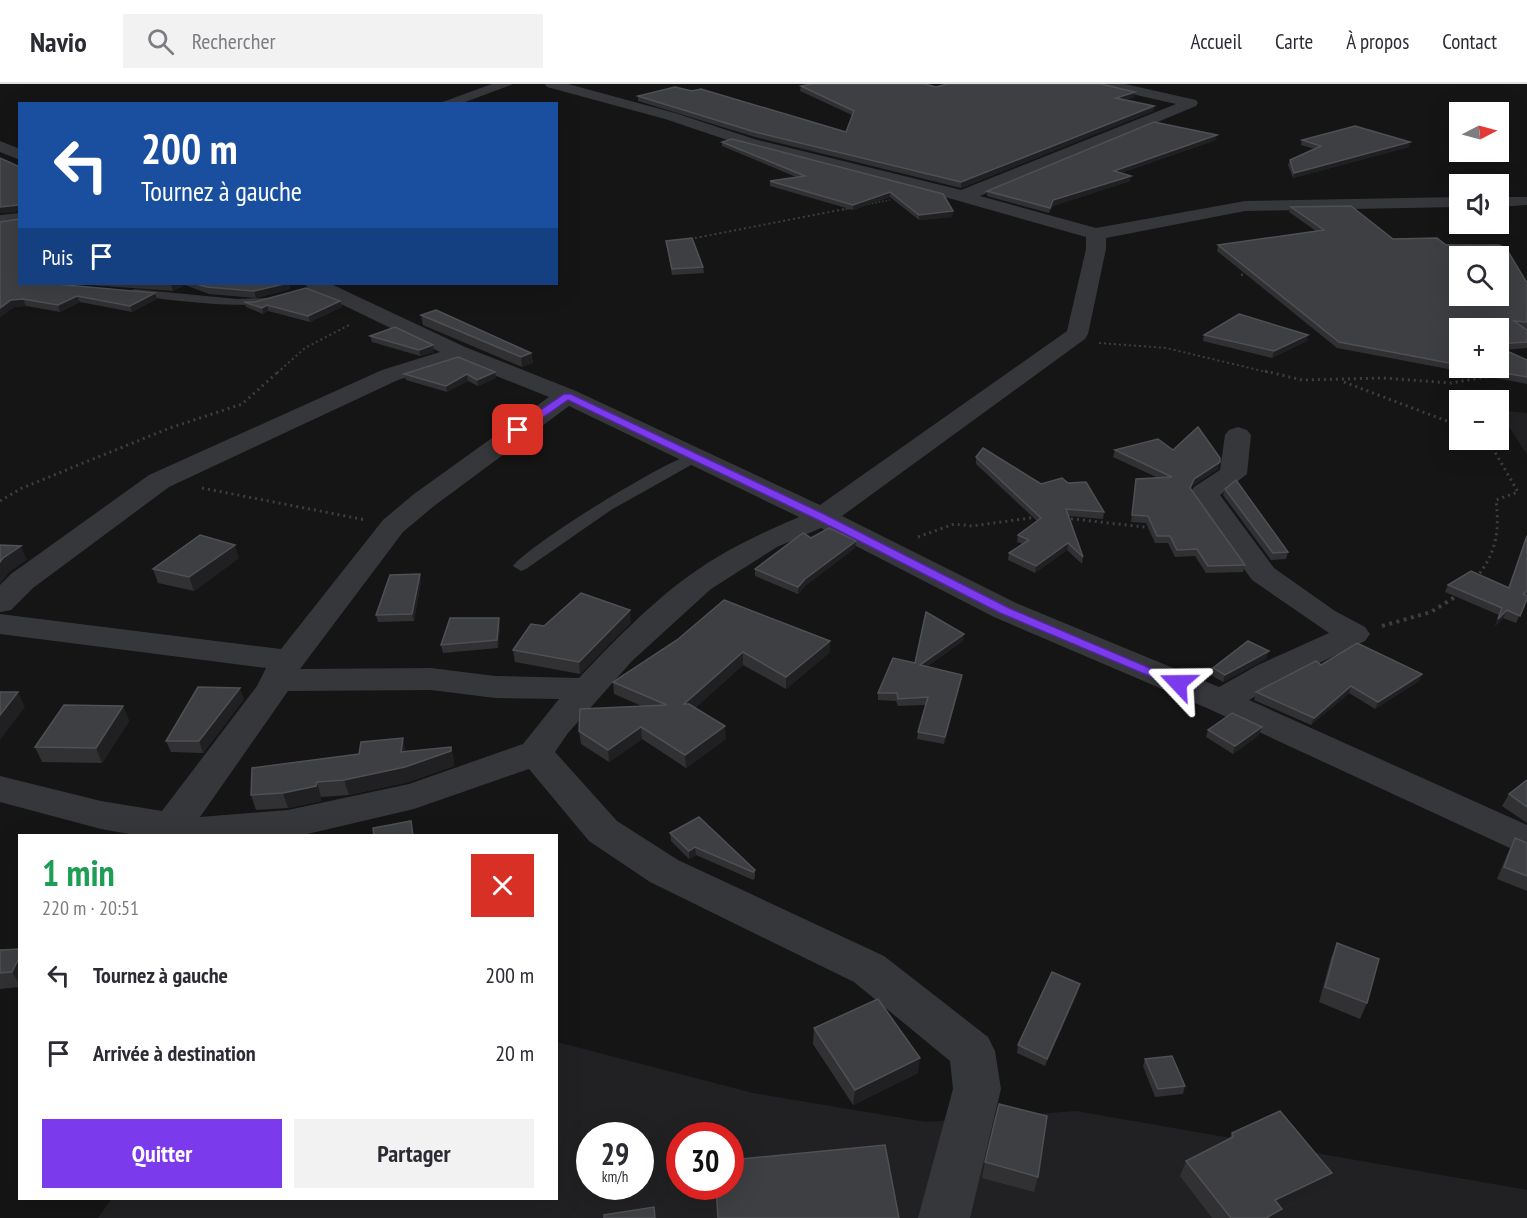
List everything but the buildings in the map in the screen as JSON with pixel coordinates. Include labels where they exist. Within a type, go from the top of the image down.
[{"type":"street","points":[[450,102],[506,84]]},
{"type":"street","points":[[552,84],[670,116],[748,142],[941,190],[1096,234],[1245,206],[1449,202]]},
{"type":"street","points":[[963,196],[1191,103],[1106,84]]},
{"type":"street","points":[[0,146],[18,154]]},
{"type":"street","points":[[1509,202],[1523,201]]},
{"type":"street","points":[[0,221],[18,218]]},
{"type":"street","points":[[0,789],[101,815],[170,829],[197,831],[288,824],[414,796],[536,753],[555,725],[620,654],[700,582],[767,541],[822,518],[1077,334],[1096,249],[1096,234]]},
{"type":"street","points":[[315,286],[375,311],[458,352],[567,396],[822,518],[1005,610],[1221,701],[1527,842]]},
{"type":"street","points":[[0,603],[22,581],[159,481],[390,375],[416,369],[458,352]]},
{"type":"street","points":[[170,829],[283,671],[393,526],[424,500],[567,396]]},
{"type":"street","points":[[1238,435],[1233,474],[1204,493],[1263,574],[1324,618],[1354,634]]},
{"type":"street","points":[[0,624],[283,671],[430,679],[495,687],[588,689]]},
{"type":"street","points":[[1221,701],[1270,674],[1354,634]]},
{"type":"street","points":[[536,753],[603,831],[664,871],[869,969],[972,1052],[977,1089],[944,1218]]},
{"type":"lane","points":[[125,292],[256,303],[278,297]]},
{"type":"lane","points":[[521,566],[571,529],[649,479],[695,457]]},
{"type":"path","points":[[683,240],[941,190]]},
{"type":"path","points":[[1241,275],[1251,273]]},
{"type":"path","points":[[0,501],[22,488],[167,429],[242,404],[305,348],[375,311]]},
{"type":"path","points":[[1067,340],[1166,348],[1302,380],[1384,378],[1451,383],[1478,378]]},
{"type":"path","points":[[1340,380],[1449,422]]},
{"type":"path","points":[[1470,584],[1491,561],[1500,523],[1497,500],[1518,492],[1494,450]]},
{"type":"path","points":[[159,481],[393,526]]},
{"type":"path","points":[[884,549],[954,524],[972,526],[1041,516]]},
{"type":"path","points":[[1060,518],[1159,528]]},
{"type":"path","points":[[1354,634],[1431,612],[1464,592]]},
{"type":"shaded area","points":[[1509,411],[1527,413],[1527,455],[1509,427]]},
{"type":"shaded area","points":[[558,1042],[753,1093],[926,1122],[1076,1111],[1527,1190],[1527,1218],[98,1218],[111,1200],[558,1200]]},
{"type":"route","points":[[518,430],[567,396],[822,518],[1005,610],[1178,683]]}]
